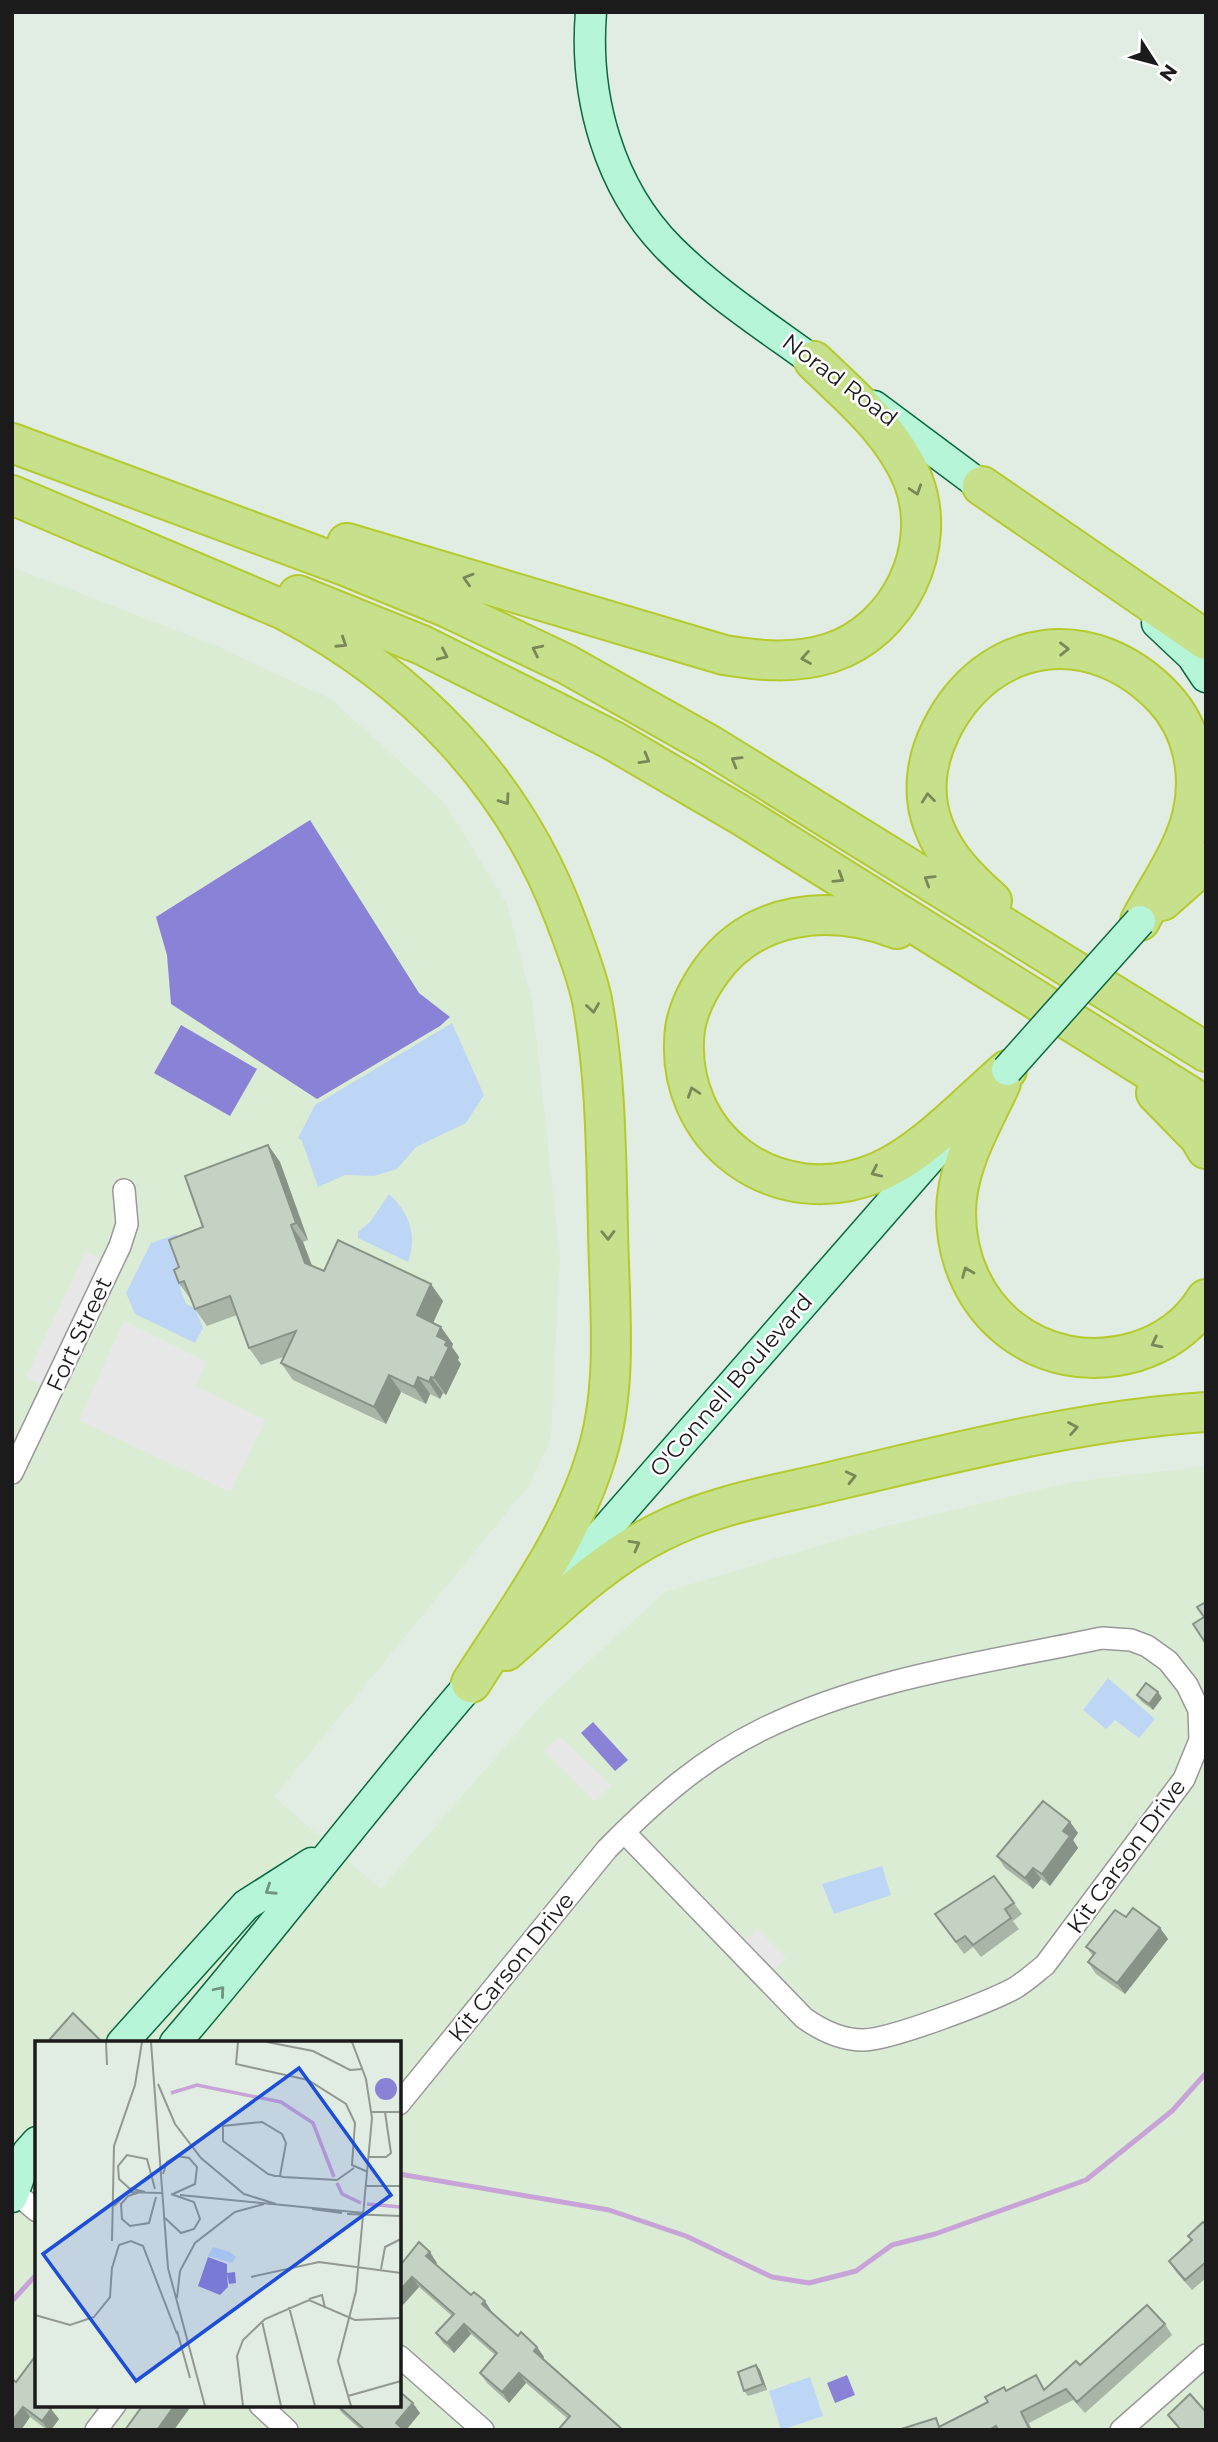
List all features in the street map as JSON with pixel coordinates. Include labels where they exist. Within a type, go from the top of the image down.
[{"type":"highway","points":[[12,442],[724,655],[789,661],[842,648],[877,624],[911,577],[920,546],[922,513],[902,457],[866,411],[814,361]]},
{"type":"highway","points":[[12,442],[345,566],[524,643],[699,739],[1206,1052]]},
{"type":"highway","points":[[982,486],[1206,640]]},
{"type":"highway","points":[[12,494],[281,588],[422,645],[495,679],[674,775],[1206,1106]]},
{"type":"highway","points":[[12,494],[284,610],[322,630],[386,674],[418,700],[487,775],[538,855],[559,900],[591,998],[599,1050],[605,1122],[610,1388],[597,1455],[570,1523],[471,1683]]},
{"type":"highway","points":[[1060,961],[970,883],[933,827],[927,800],[927,771],[934,744],[955,704],[970,686],[992,669],[1017,657],[1044,650],[1076,649],[1104,655],[1129,668],[1174,708],[1188,735],[1196,763],[1196,792],[1192,818],[1140,920]]},
{"type":"highway","points":[[1140,920],[1206,862]]},
{"type":"highway","points":[[1007,1070],[913,1150],[881,1171],[853,1182],[802,1185],[780,1181],[758,1171],[720,1141],[697,1104],[689,1083],[685,1029],[692,1003],[720,958],[751,934],[777,921],[808,914],[837,914],[879,922],[902,931],[1030,998]]},
{"type":"highway","points":[[1112,993],[1206,1041]]},
{"type":"highway","points":[[1084,1029],[1172,1107],[1206,1149]]},
{"type":"highway","points":[[1007,1070],[972,1144],[961,1176],[956,1211],[964,1269],[992,1313],[1012,1332],[1058,1353],[1088,1357],[1120,1356],[1152,1347],[1180,1330],[1206,1299]]},
{"type":"highway","points":[[471,1683],[590,1576],[626,1550],[705,1513],[1005,1440],[1098,1424],[1206,1412]]},
{"type":"main road","name":"Norad Road","points":[[591,12],[590,68],[601,127],[626,188],[645,219],[668,247],[698,275],[982,486],[1174,636],[1206,677]]},
{"type":"main road","points":[[1140,920],[1193,860],[1206,841]]},
{"type":"main road","name":"O'Connell Boulevard","points":[[177,2041],[267,1935],[327,1854],[471,1683],[1140,920]]},
{"type":"main road","name":"O'Connell Boulevard","points":[[124,2041],[246,1905],[327,1854]]},
{"type":"main road","points":[[151,2010],[147,2027],[155,2041],[167,2038],[195,2020]]},
{"type":"main road","points":[[23,2195],[29,2152],[35,2144]]},
{"type":"street","name":"Fort Street","points":[[12,1473],[120,1246],[127,1224],[124,1190]]},
{"type":"street","name":"Kit Carson Drive","points":[[401,2102],[624,1832],[695,1770],[762,1729],[846,1696],[915,1678],[1102,1638],[1117,1638],[1147,1646],[1168,1661],[1187,1685],[1199,1710],[1200,1740],[1184,1779],[1045,1965],[1000,1995],[880,2038],[855,2040],[840,2036],[804,2018],[624,1832]]},
{"type":"street","points":[[1121,2430],[1206,2354]]},
{"type":"street","points":[[401,2358],[483,2430]]},
{"type":"street","points":[[96,2430],[113,2407]]},
{"type":"street","points":[[262,2407],[287,2430]]},
{"type":"shaded area","points":[[12,567],[214,645],[331,699],[443,801],[507,904],[533,1006],[560,1258],[551,1438],[530,1484],[274,1797],[381,1889],[544,1702],[665,1592],[878,1528],[1072,1482],[1206,1466],[1206,2430],[12,2430]]},
{"type":"shaded area","points":[[310,820],[419,993],[450,1017],[440,1026],[317,1099],[171,1004],[167,955],[156,917]]},
{"type":"shaded area","points":[[452,1023],[484,1095],[466,1123],[416,1147],[397,1169],[374,1176],[345,1175],[318,1187],[302,1141],[298,1138],[315,1105]]},
{"type":"shaded area","points":[[181,1025],[257,1069],[230,1116],[154,1073]]},
{"type":"shaded area","points":[[389,1194],[402,1209],[410,1225],[412,1243],[408,1262],[358,1238],[358,1232],[370,1222]]},
{"type":"shaded area","points":[[177,1234],[184,1280],[180,1288],[186,1304],[195,1308],[203,1328],[195,1343],[135,1314],[126,1293],[151,1243]]},
{"type":"shaded area","points":[[86,1252],[112,1265],[52,1391],[26,1377]]},
{"type":"shaded area","points":[[124,1321],[206,1362],[195,1386],[265,1420],[230,1492],[79,1420]]},
{"type":"shaded area","points":[[1108,1678],[1155,1719],[1139,1738],[1115,1720],[1106,1729],[1083,1710]]},
{"type":"shaded area","points":[[593,1722],[628,1760],[615,1771],[581,1733]]},
{"type":"shaded area","points":[[560,1737],[611,1785],[595,1802],[544,1750]]},
{"type":"shaded area","points":[[882,1866],[891,1895],[834,1914],[822,1884]]},
{"type":"shaded area","points":[[757,1929],[786,1959],[764,1978],[736,1949]]},
{"type":"shaded area","points":[[847,2375],[855,2395],[835,2403],[827,2383]]},
{"type":"shaded area","points":[[810,2377],[823,2416],[781,2430],[769,2391]]},
{"type":"building","points":[[268,1145],[296,1223],[291,1225],[305,1263],[324,1271],[338,1240],[431,1284],[417,1315],[441,1327],[437,1336],[447,1341],[445,1345],[449,1347],[434,1378],[431,1377],[429,1382],[418,1377],[414,1387],[389,1375],[374,1407],[281,1363],[296,1331],[249,1348],[230,1296],[195,1309],[184,1281],[179,1283],[174,1270],[179,1267],[169,1240],[203,1227],[185,1176]]},
{"type":"building","points":[[1206,1602],[1206,1644],[1193,1624],[1204,1617],[1197,1607]]},
{"type":"building","points":[[1146,1683],[1158,1692],[1149,1704],[1137,1695]]},
{"type":"building","points":[[1043,1801],[1070,1822],[1063,1831],[1070,1836],[1042,1874],[1033,1868],[1025,1878],[997,1856]]},
{"type":"building","points":[[994,1876],[1014,1903],[1005,1909],[1011,1918],[973,1945],[965,1936],[956,1942],[935,1914]]},
{"type":"building","points":[[1133,1908],[1160,1928],[1117,1983],[1088,1962],[1095,1953],[1086,1947],[1115,1910],[1126,1917]]},
{"type":"building","points":[[73,2013],[102,2041],[52,2041],[50,2039]]},
{"type":"building","points":[[1203,2222],[1206,2225],[1206,2262],[1185,2280],[1169,2261],[1192,2240],[1188,2236]]},
{"type":"building","points":[[419,2242],[430,2252],[426,2256],[471,2295],[474,2292],[485,2301],[482,2304],[518,2336],[521,2332],[537,2347],[534,2351],[623,2430],[558,2430],[570,2416],[519,2373],[502,2392],[480,2373],[497,2353],[464,2324],[447,2343],[436,2333],[454,2314],[412,2277],[401,2289],[401,2264]]},
{"type":"building","points":[[1147,2305],[1165,2324],[1077,2402],[1066,2389],[1021,2412],[1030,2430],[998,2430],[996,2426],[989,2430],[898,2430],[936,2418],[939,2427],[988,2402],[985,2397],[1004,2387],[1006,2391],[1036,2375],[1044,2390],[1076,2361],[1080,2365]]},
{"type":"building","points":[[35,2357],[35,2407],[51,2409],[42,2421],[23,2407],[12,2421],[12,2379],[16,2382]]},
{"type":"building","points":[[756,2365],[763,2384],[744,2391],[738,2372]]},
{"type":"building","points":[[401,2393],[413,2403],[396,2423],[404,2430],[365,2430],[339,2407],[401,2407]]},
{"type":"building","points":[[1190,2394],[1206,2412],[1206,2430],[1181,2430],[1168,2415]]},
{"type":"building","points":[[142,2407],[174,2407],[157,2430],[125,2430]]},
{"type":"waterway","points":[[401,2174],[609,2210],[686,2236],[772,2277],[809,2283],[856,2271],[892,2245],[935,2234],[1086,2180],[1172,2111],[1206,2073]]},
{"type":"waterway","points":[[12,2301],[35,2276]]}]
